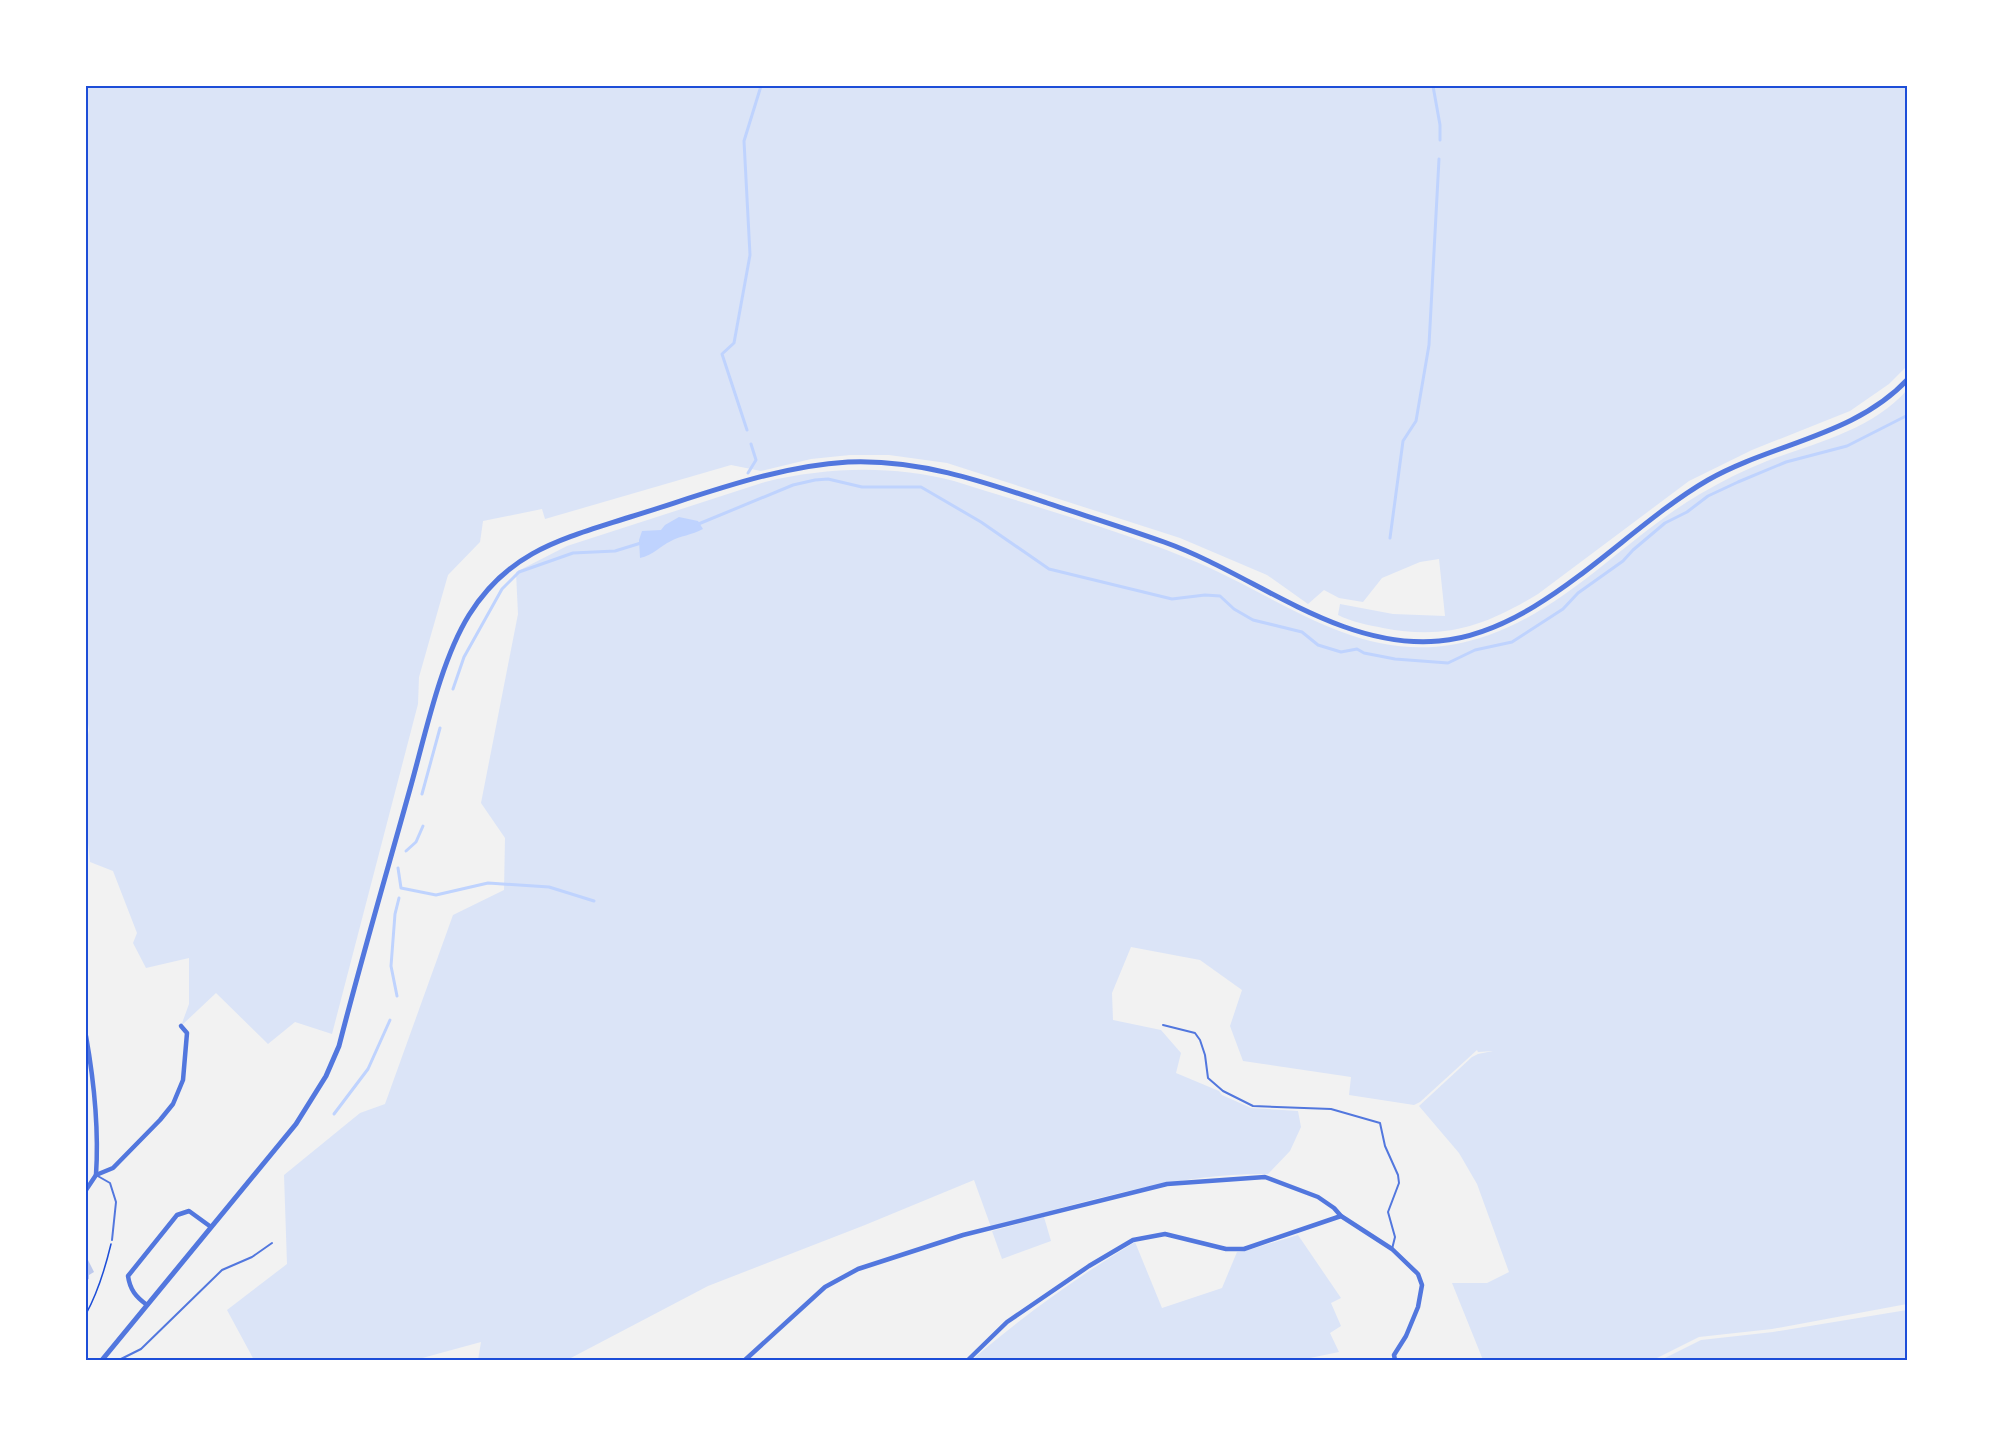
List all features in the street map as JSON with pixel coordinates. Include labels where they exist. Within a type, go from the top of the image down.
[{"type":"street","points":[[104,1360],[306,1110],[326,1076],[339,1046],[433,707],[457,636],[485,591],[502,573],[536,551],[572,536],[755,479],[799,469],[848,462],[906,465],[956,474],[1166,542],[1206,558],[1341,627],[1385,639],[1418,642],[1447,640],[1493,627],[1524,612],[1565,585],[1694,489],[1746,462],[1851,421],[1873,409],[1908,380]]},
{"type":"street","points":[[96,1175],[113,1168],[173,1104],[183,1080],[186,1059],[187,1033],[181,1026]]},
{"type":"street","points":[[86,1036],[98,1150],[96,1175],[86,1190]]},
{"type":"street","points":[[745,1360],[825,1287],[858,1269],[963,1235],[1167,1184],[1265,1177],[1318,1197],[1341,1216],[1392,1249],[1418,1274],[1422,1286],[1418,1307],[1406,1336],[1394,1355],[1395,1360]]},
{"type":"street","points":[[147,1305],[138,1299],[129,1287],[128,1276],[177,1215],[189,1211],[212,1227]]},
{"type":"street","points":[[968,1360],[1007,1322],[1089,1266],[1133,1240],[1165,1234],[1226,1249],[1244,1249],[1341,1216]]},
{"type":"lane","points":[[1163,1025],[1195,1033],[1205,1055],[1208,1078],[1223,1091],[1253,1106],[1331,1109],[1380,1123],[1385,1146],[1398,1174],[1399,1183],[1388,1212],[1395,1237],[1392,1249]]},
{"type":"lane","points":[[96,1175],[110,1183],[116,1202],[112,1240]]},
{"type":"lane","points":[[119,1360],[141,1349],[222,1269],[252,1257],[272,1244]]},
{"type":"path","points":[[86,1314],[105,1271],[112,1240]]},
{"type":"shaded area","points":[[86,86],[1907,86],[1907,366],[1889,384],[1850,411],[1752,450],[1689,481],[1538,594],[1519,605],[1482,622],[1446,631],[1426,632],[1383,628],[1338,615],[1340,604],[1393,614],[1445,616],[1439,559],[1420,562],[1382,578],[1363,602],[1339,598],[1324,590],[1308,604],[1267,575],[1180,538],[947,463],[889,455],[850,455],[811,459],[761,471],[731,465],[545,519],[542,509],[483,521],[480,542],[448,575],[419,677],[418,704],[332,1034],[295,1022],[268,1044],[216,993],[181,1026],[189,1004],[189,958],[146,968],[133,943],[137,933],[113,871],[90,862],[86,823],[86,745],[89,730],[86,710]]},
{"type":"shaded area","points":[[1907,390],[1907,1304],[1772,1329],[1699,1337],[1653,1360],[1483,1360],[1452,1283],[1487,1283],[1509,1272],[1477,1184],[1459,1153],[1419,1106],[1472,1057],[1493,1051],[1478,1052],[1477,1050],[1414,1105],[1349,1095],[1351,1077],[1243,1061],[1230,1026],[1242,990],[1200,960],[1131,947],[1112,993],[1113,1020],[1161,1030],[1181,1053],[1176,1073],[1219,1091],[1222,1095],[1251,1108],[1298,1111],[1301,1127],[1290,1151],[1268,1174],[1197,1178],[1162,1184],[1093,1199],[991,1227],[974,1180],[708,1286],[567,1360],[478,1360],[481,1342],[415,1360],[254,1360],[227,1310],[287,1264],[284,1175],[360,1113],[385,1104],[453,915],[504,890],[505,838],[481,803],[518,614],[516,572],[567,546],[765,482],[812,473],[883,470],[954,481],[1156,546],[1210,568],[1311,619],[1344,633],[1377,643],[1412,647],[1449,645],[1489,635],[1546,607],[1700,494],[1758,464],[1842,434],[1860,425],[1893,404]]},
{"type":"shaded area","points":[[1044,1217],[1051,1241],[1002,1259],[992,1231]]},
{"type":"shaded area","points":[[1298,1235],[1341,1298],[1331,1303],[1341,1326],[1330,1333],[1339,1352],[1300,1360],[972,1360],[1051,1298],[1135,1242],[1162,1308],[1222,1288],[1237,1252]]},
{"type":"shaded area","points":[[1907,1310],[1907,1360],[1661,1360],[1701,1340],[1773,1332]]},
{"type":"water","points":[[679,517],[698,521],[703,529],[675,539],[640,558],[639,540],[642,531],[661,530]]},
{"type":"building","points":[[86,1256],[94,1272],[86,1280]]},
{"type":"waterway","points":[[747,430],[722,354],[734,343],[750,255],[744,141],[761,86]]},
{"type":"waterway","points":[[1433,86],[1440,125],[1440,140]]},
{"type":"waterway","points":[[1390,538],[1403,441],[1416,421],[1429,345],[1439,159]]},
{"type":"waterway","points":[[696,525],[793,485],[815,480],[828,479],[862,487],[921,487],[981,522],[1049,569],[1172,599],[1205,595],[1220,596],[1234,609],[1253,620],[1302,632],[1318,645],[1341,652],[1357,649],[1364,653],[1395,659],[1448,663],[1475,650],[1512,642],[1563,609],[1578,593],[1623,561],[1665,523],[1687,512],[1708,496],[1786,462],[1847,446],[1908,415]]},
{"type":"waterway","points":[[748,473],[756,460],[751,444]]},
{"type":"waterway","points":[[453,689],[464,657],[502,589],[519,572],[573,553],[615,551],[641,543]]},
{"type":"waterway","points":[[422,794],[440,728]]},
{"type":"waterway","points":[[406,851],[416,842],[423,826]]},
{"type":"waterway","points":[[398,868],[401,888],[436,895],[488,883],[549,887],[594,901]]},
{"type":"waterway","points":[[397,996],[391,966],[395,914],[399,898]]},
{"type":"waterway","points":[[334,1114],[368,1069],[390,1020]]}]
